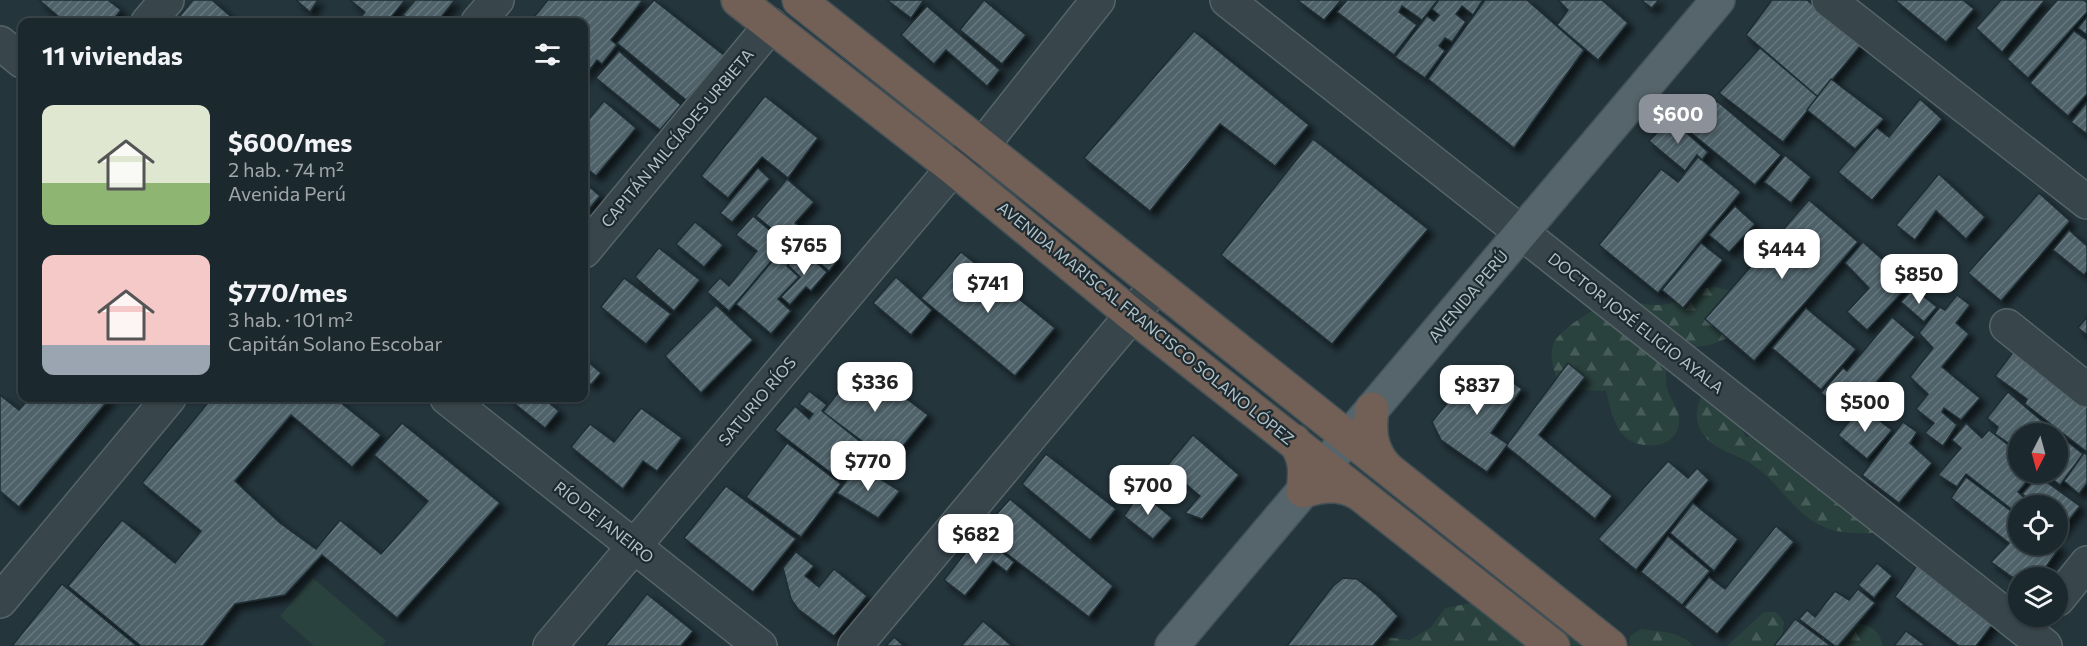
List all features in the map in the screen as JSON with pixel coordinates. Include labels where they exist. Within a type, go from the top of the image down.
[{"type":"highway","name":"AVENIDA MARISCAL FRANCISCO SOLANO LÓPEZ","points":[[738,0],[768,13],[967,158],[1145,300],[1294,441],[1388,469],[1606,643]]},
{"type":"highway","name":"AVENIDA MARISCAL FRANCISCO SOLANO LÓPEZ","points":[[799,0],[967,158],[1004,210],[1064,237],[1145,300],[1314,411],[1334,454],[1362,495],[1553,646]]},
{"type":"highway","points":[[1145,300],[1313,433],[1332,439],[1334,454],[1356,466],[1558,617],[1606,643]]},
{"type":"highway","points":[[1314,411],[1342,416],[1359,414],[1372,409],[1370,438],[1378,458],[1388,469]]},
{"type":"highway","points":[[1294,441],[1304,460],[1303,491],[1328,485],[1342,486],[1362,495]]},
{"type":"main road","name":"AVENIDA PERÚ","points":[[1172,646],[1718,0]]},
{"type":"street","points":[[151,18],[167,0]]},
{"type":"street","points":[[481,18],[497,0]]},
{"type":"street","name":"SATURIO RÍOS","points":[[550,646],[967,158],[1098,0]]},
{"type":"street","name":"DOCTOR JOSÉ ELIGIO AYALA","points":[[1227,0],[2034,636]]},
{"type":"street","points":[[1829,0],[2087,202]]},
{"type":"street","name":"CAPITÁN MILCÍADES URBIETA","points":[[588,246],[768,13]]},
{"type":"street","points":[[0,43],[18,58]]},
{"type":"street","points":[[855,646],[1145,300]]},
{"type":"street","points":[[2007,326],[2087,390]]},
{"type":"street","points":[[0,601],[166,402]]},
{"type":"street","name":"RÍO DE JANEIRO","points":[[457,402],[760,646]]},
{"type":"street","points":[[2068,587],[2087,563]]},
{"type":"green space","points":[[1714,287],[1738,292],[1735,335],[1710,345],[1684,348],[1667,365],[1667,388],[1679,418],[1677,432],[1672,439],[1656,445],[1638,444],[1630,440],[1623,435],[1614,420],[1606,391],[1567,389],[1557,381],[1553,368],[1553,345],[1562,333],[1588,313],[1605,304],[1618,301],[1652,305],[1666,304],[1699,290]]},
{"type":"green space","points":[[1702,394],[1741,416],[1741,428],[1746,438],[1757,432],[1877,522],[1872,533],[1844,532],[1818,524],[1801,512],[1770,479],[1753,465],[1710,442],[1704,436],[1697,420]]},
{"type":"green space","points":[[313,578],[386,641],[382,646],[314,646],[280,616]]},
{"type":"green space","points":[[1516,597],[1525,599],[1583,646],[1573,646],[1520,603]]},
{"type":"green space","points":[[1471,603],[1497,606],[1529,646],[1357,646],[1385,637],[1410,640],[1431,627],[1445,608]]},
{"type":"green space","points":[[1764,612],[1776,612],[1784,622],[1781,646],[1727,646]]},
{"type":"green space","points":[[1849,623],[1871,627],[1878,634],[1883,646],[1816,646],[1826,632]]},
{"type":"green space","points":[[1641,629],[1676,635],[1693,646],[1629,646],[1630,636]]},
{"type":"building","points":[[39,0],[108,0],[121,10],[114,18],[60,18]]},
{"type":"building","points":[[193,0],[212,0],[232,18],[178,18]]},
{"type":"building","points":[[296,0],[318,0],[310,12]]},
{"type":"building","points":[[350,0],[405,0],[390,18],[360,18],[365,12]]},
{"type":"building","points":[[415,0],[455,0],[440,18],[407,18],[403,15]]},
{"type":"building","points":[[548,0],[643,0],[611,40],[617,45],[602,64],[597,60],[588,72],[588,18],[533,18]]},
{"type":"building","points":[[654,0],[725,56],[686,100],[617,43]]},
{"type":"building","points":[[887,0],[924,0],[911,18]]},
{"type":"building","points":[[984,0],[1026,35],[1002,64],[960,30]]},
{"type":"building","points":[[1297,0],[1341,0],[1324,20]]},
{"type":"building","points":[[1347,0],[1438,0],[1422,20],[1402,6],[1399,12],[1417,25],[1394,55],[1337,12]]},
{"type":"building","points":[[1439,0],[1483,0],[1473,15],[1462,6],[1456,14],[1466,22],[1452,42],[1445,38],[1439,46],[1445,51],[1425,78],[1395,57],[1427,16],[1434,21],[1439,15],[1432,9]]},
{"type":"building","points":[[1485,0],[1527,0],[1584,50],[1514,148],[1428,79]]},
{"type":"building","points":[[1558,0],[1602,0],[1628,23],[1598,60],[1557,25],[1568,10]]},
{"type":"building","points":[[1641,0],[1659,0],[1652,8]]},
{"type":"building","points":[[1772,0],[1807,0],[1861,45],[1818,97],[1746,35]]},
{"type":"building","points":[[1895,0],[1963,0],[1974,9],[1946,42]]},
{"type":"building","points":[[2001,0],[2045,0],[2002,52],[1976,28]]},
{"type":"building","points":[[2057,0],[2084,0],[2087,3],[2087,12],[2028,78],[2007,59]]},
{"type":"building","points":[[927,6],[1000,70],[987,86],[946,50],[934,64],[901,35]]},
{"type":"building","points":[[2087,17],[2087,35],[2078,28]]},
{"type":"building","points":[[1194,31],[1309,125],[1275,166],[1220,124],[1150,211],[1084,158]]},
{"type":"building","points":[[2074,31],[2087,40],[2087,94],[2068,116],[2030,83]]},
{"type":"building","points":[[1760,48],[1818,97],[1783,142],[1719,93]]},
{"type":"building","points":[[619,51],[681,105],[660,130],[596,78]]},
{"type":"building","points":[[1831,79],[1884,119],[1855,149],[1807,110]]},
{"type":"building","points":[[765,96],[818,138],[788,178],[762,157],[728,198],[701,176]]},
{"type":"building","points":[[1920,99],[1942,119],[1872,200],[1838,172],[1877,128],[1889,137]]},
{"type":"building","points":[[604,101],[636,128],[596,176],[588,169],[588,120]]},
{"type":"building","points":[[1717,101],[1781,155],[1755,185],[1690,132]]},
{"type":"building","points":[[2087,102],[2087,134],[2071,122]]},
{"type":"building","points":[[1671,119],[1708,152],[1702,160],[1697,155],[1685,171],[1649,141]]},
{"type":"building","points":[[1313,139],[1428,229],[1332,344],[1221,255]]},
{"type":"building","points":[[1785,155],[1811,177],[1791,203],[1764,182]]},
{"type":"building","points":[[1698,157],[1741,192],[1658,293],[1599,245],[1661,169],[1678,182]]},
{"type":"building","points":[[758,168],[770,179],[732,222],[720,213]]},
{"type":"building","points":[[1939,174],[1985,217],[1966,239],[1936,211],[1915,240],[1896,225]]},
{"type":"building","points":[[787,179],[814,202],[795,223],[800,227],[788,242],[756,216]]},
{"type":"building","points":[[588,186],[600,196],[588,210]]},
{"type":"building","points":[[2039,193],[2070,221],[2001,301],[1968,273]]},
{"type":"building","points":[[1809,200],[1858,242],[1754,361],[1705,319]]},
{"type":"building","points":[[1735,206],[1755,224],[1729,252],[1709,235]]},
{"type":"building","points":[[753,216],[786,244],[729,311],[707,292],[720,278],[729,286],[757,251],[736,235]]},
{"type":"building","points":[[695,222],[723,245],[704,267],[676,244]]},
{"type":"building","points":[[802,229],[839,259],[829,271],[792,240]]},
{"type":"building","points":[[2069,230],[2087,246],[2087,271],[2084,275],[2053,250]]},
{"type":"building","points":[[1863,242],[1910,284],[1867,330],[1847,312],[1869,288],[1845,263]]},
{"type":"building","points":[[1701,243],[1723,260],[1683,308],[1662,290]]},
{"type":"building","points":[[787,244],[797,253],[787,266],[799,277],[778,299],[791,311],[771,334],[736,304]]},
{"type":"building","points":[[659,248],[700,280],[674,311],[635,277]]},
{"type":"building","points":[[802,250],[827,272],[811,291],[806,287],[790,305],[781,297],[800,277],[788,265]]},
{"type":"building","points":[[961,252],[1055,328],[1015,376],[921,298]]},
{"type":"building","points":[[896,277],[932,310],[911,335],[873,303]]},
{"type":"building","points":[[624,278],[671,314],[646,344],[601,307]]},
{"type":"building","points":[[1913,288],[1937,307],[1924,322],[1901,302]]},
{"type":"building","points":[[1957,295],[1970,305],[1956,323],[1969,334],[1942,367],[1980,398],[1961,420],[1944,408],[1942,412],[1957,425],[1943,446],[1925,433],[1934,423],[1916,409],[1928,394],[1910,377],[1933,348],[1919,333],[1940,307],[1945,310]]},
{"type":"building","points":[[716,305],[753,340],[701,393],[665,356]]},
{"type":"building","points":[[1806,308],[1856,349],[1821,390],[1772,348]]},
{"type":"building","points":[[1892,317],[1915,337],[1849,414],[1821,393],[1843,368],[1847,371]]},
{"type":"building","points":[[2087,317],[2087,335],[2078,328]]},
{"type":"building","points":[[2021,342],[2087,395],[2087,452],[2068,437],[2068,423],[2050,423],[2025,404],[2027,399],[1995,376]]},
{"type":"building","points":[[588,362],[601,373],[591,385],[588,382]]},
{"type":"building","points":[[1568,363],[1585,377],[1539,435],[1612,496],[1595,519],[1506,446]]},
{"type":"building","points":[[861,364],[928,415],[890,462],[823,412]]},
{"type":"building","points":[[1489,366],[1522,389],[1491,433],[1508,444],[1487,472],[1441,440],[1432,422],[1472,372]]},
{"type":"building","points":[[809,391],[827,405],[822,411],[862,443],[835,476],[775,430],[795,406],[809,419],[813,414],[799,404]]},
{"type":"building","points":[[2008,392],[2044,423],[2008,423],[2008,443],[1995,434],[1998,427],[1987,418]]},
{"type":"building","points":[[0,395],[19,410],[26,402],[107,402],[19,507],[0,491]]},
{"type":"building","points":[[209,402],[340,402],[381,435],[352,467],[291,415],[235,481],[280,523],[316,549],[340,520],[381,554],[428,501],[374,455],[402,423],[500,503],[397,618],[322,555],[285,595],[235,604],[203,646],[141,646],[68,586],[122,520],[175,563],[201,531],[142,483]]},
{"type":"building","points":[[512,402],[548,402],[559,411],[545,428]]},
{"type":"building","points":[[1861,407],[1892,430],[1867,459],[1838,435]]},
{"type":"building","points":[[641,408],[682,438],[657,471],[643,461],[623,489],[571,447],[590,424],[614,442]]},
{"type":"building","points":[[1903,422],[1917,432],[1910,443],[1932,463],[1899,503],[1862,475]]},
{"type":"building","points":[[1966,423],[1982,438],[1989,430],[2008,445],[2008,483],[2026,483],[2018,492],[2021,495],[2008,495],[2008,506],[1966,474],[1957,487],[1938,475],[1961,448],[1952,440]]},
{"type":"building","points":[[1193,435],[1239,475],[1202,519],[1185,513],[1200,496],[1166,467]]},
{"type":"building","points":[[2068,442],[2083,454],[2068,474]]},
{"type":"building","points":[[787,443],[841,484],[801,537],[746,497]]},
{"type":"building","points":[[2084,453],[2087,455],[2087,483],[2079,494],[2066,483],[2068,475]]},
{"type":"building","points":[[1046,454],[1116,509],[1090,540],[1022,484]]},
{"type":"building","points":[[1668,461],[1688,478],[1697,468],[1709,480],[1636,570],[1598,539]]},
{"type":"building","points":[[858,465],[900,491],[878,518],[837,493]]},
{"type":"building","points":[[1966,477],[2008,509],[2008,542],[1951,498]]},
{"type":"building","points":[[2032,483],[2048,483],[2065,495],[2023,495]]},
{"type":"building","points":[[726,486],[796,539],[753,592],[684,538]]},
{"type":"building","points":[[1141,492],[1172,518],[1153,539],[1124,516]]},
{"type":"building","points":[[2068,497],[2080,506],[2068,521]]},
{"type":"building","points":[[1010,499],[1113,586],[1089,617],[980,533]]},
{"type":"building","points":[[1693,503],[1738,539],[1714,571],[1670,533]]},
{"type":"building","points":[[1776,526],[1794,542],[1717,634],[1684,607],[1709,577],[1725,589]]},
{"type":"building","points":[[980,534],[1014,562],[1007,572],[993,561],[965,596],[944,580]]},
{"type":"building","points":[[1668,536],[1710,571],[1682,605],[1641,572]]},
{"type":"building","points":[[2008,544],[2008,555],[2054,555],[2046,567],[2008,567],[2008,574],[1991,562]]},
{"type":"building","points":[[796,552],[814,566],[805,576],[819,587],[834,569],[867,596],[834,636],[798,609],[791,599],[783,568]]},
{"type":"building","points":[[1923,557],[2000,615],[1976,646],[1959,646],[1895,597]]},
{"type":"building","points":[[1877,563],[1892,576],[1874,598],[1858,585]]},
{"type":"building","points":[[1343,578],[1357,579],[1398,616],[1373,646],[1287,646],[1333,586]]},
{"type":"building","points":[[62,584],[137,646],[12,646]]},
{"type":"building","points":[[1858,589],[1875,603],[1838,646],[1799,619],[1807,610],[1815,617],[1835,591],[1849,600]]},
{"type":"building","points":[[647,594],[693,631],[681,646],[607,646],[606,645]]},
{"type":"building","points":[[1795,619],[1831,646],[1774,646]]},
{"type":"building","points":[[983,621],[1012,646],[961,646]]},
{"type":"building","points":[[1906,631],[1926,646],[1894,646]]},
{"type":"building","points":[[894,637],[904,646],[886,646]]}]
